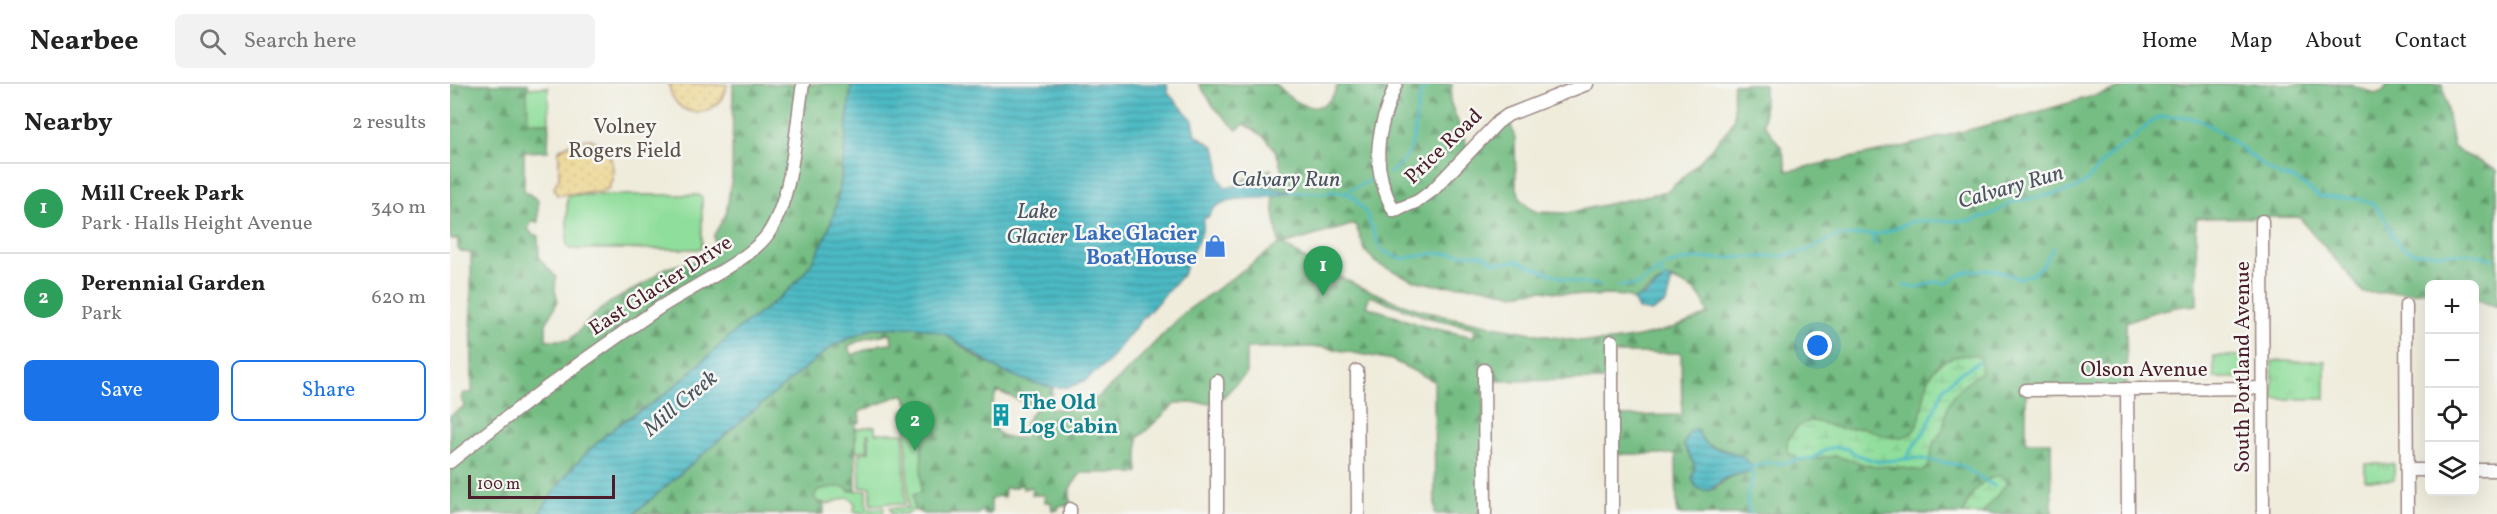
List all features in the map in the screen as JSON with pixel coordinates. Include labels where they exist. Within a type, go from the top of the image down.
[{"type":"street","name":"East Glacier Drive","points":[[450,462],[616,337],[747,253],[767,235],[781,205],[787,184],[803,84]]},
{"type":"street","name":"Price Road","points":[[1396,84],[1381,125],[1378,152],[1378,170],[1384,192],[1394,211],[1418,201],[1433,190],[1498,122],[1587,84]]},
{"type":"street","name":"South Portland Avenue","points":[[2262,221],[2263,514]]},
{"type":"street","points":[[2406,305],[2407,514]]},
{"type":"street","points":[[1611,341],[1612,514]]},
{"type":"street","points":[[1484,370],[1485,514]]},
{"type":"street","points":[[1358,371],[1358,514]]},
{"type":"street","points":[[1217,381],[1217,514]]},
{"type":"street","name":"Olson Avenue","points":[[2026,390],[2262,388]]},
{"type":"street","points":[[2127,389],[2128,514]]},
{"type":"street","points":[[2407,470],[2425,470]]},
{"type":"street","points":[[2479,470],[2497,470]]},
{"type":"green space","points":[[450,84],[528,84],[528,122],[549,122],[548,151],[524,152],[524,191],[538,200],[538,223],[533,220],[528,229],[533,235],[538,235],[539,258],[556,277],[555,290],[558,301],[546,324],[546,340],[570,340],[609,303],[666,268],[704,259],[715,251],[714,235],[726,214],[732,176],[733,84],[852,84],[837,202],[824,240],[808,268],[778,299],[731,335],[676,385],[623,422],[595,445],[564,478],[539,514],[450,514],[450,416],[465,406],[461,398],[464,393],[472,393],[471,253],[458,249],[458,239],[450,239]]},
{"type":"green space","points":[[1199,84],[1274,84],[1296,101],[1311,107],[1324,104],[1329,100],[1338,84],[1452,84],[1450,101],[1469,152],[1508,115],[1515,139],[1516,185],[1520,198],[1529,208],[1537,212],[1567,213],[1668,191],[1699,162],[1730,127],[1734,118],[1733,84],[1764,84],[1764,124],[1782,148],[1787,171],[1902,147],[2135,84],[2350,84],[2375,94],[2383,91],[2388,84],[2443,84],[2453,146],[2460,152],[2497,170],[2497,307],[2479,300],[2479,280],[2425,280],[2425,292],[2364,293],[2299,217],[2196,218],[2197,305],[2161,310],[2126,322],[2127,389],[2026,390],[2026,442],[2051,442],[2052,514],[1677,514],[1676,454],[1612,454],[1612,416],[1682,415],[1681,353],[1612,353],[1612,380],[1484,381],[1485,514],[1435,514],[1434,381],[1392,360],[1322,347],[1246,348],[1246,374],[1217,403],[1176,403],[1138,438],[1138,473],[1081,473],[1070,488],[1070,506],[1058,506],[1058,510],[1052,510],[1051,502],[1045,502],[1045,495],[1032,495],[1032,487],[1023,489],[1022,484],[1014,488],[1005,488],[1004,498],[998,496],[991,499],[989,514],[984,514],[983,510],[978,514],[924,514],[914,510],[913,495],[919,419],[902,417],[902,412],[910,407],[904,395],[900,395],[859,412],[860,422],[855,424],[856,490],[821,489],[815,497],[820,504],[824,504],[824,514],[634,514],[831,347],[873,328],[918,327],[945,334],[978,358],[1030,382],[1053,387],[1050,409],[1075,408],[1097,398],[1185,312],[1279,244],[1273,188],[1246,184],[1234,187],[1247,178],[1271,169],[1273,180],[1282,179],[1279,161],[1272,146],[1260,134],[1244,124],[1237,130],[1214,107]],"holes":[[[1355,224],[1366,252],[1378,264],[1413,280],[1435,285],[1484,287],[1512,294],[1542,290],[1585,296],[1626,296],[1633,300],[1670,278],[1694,290],[1701,298],[1708,314],[1648,335],[1600,342],[1566,339],[1456,318],[1408,306],[1336,275],[1282,245]],[[1370,296],[1426,317],[1475,328],[1474,337],[1423,326],[1366,306]],[[891,333],[892,343],[881,344],[852,355],[848,346],[866,338]],[[997,391],[1036,407],[1025,423],[1025,437],[1013,438],[998,432],[992,419]],[[1689,432],[1699,433],[1703,443],[1736,455],[1750,471],[1727,478],[1715,489],[1692,479],[1695,466],[1684,445]]]},
{"type":"green space","points":[[548,87],[549,122],[528,122],[527,88]]},
{"type":"green space","points":[[570,195],[699,195],[702,198],[702,246],[699,249],[570,249],[567,246],[567,198]]},
{"type":"green space","points":[[1974,355],[1981,358],[1981,372],[1960,388],[1951,399],[1943,429],[1933,444],[1929,467],[1923,471],[1889,466],[1875,467],[1835,456],[1801,460],[1788,453],[1787,447],[1791,435],[1799,426],[1810,421],[1842,429],[1862,428],[1896,438],[1912,433],[1918,424],[1926,387],[1938,365],[1954,357]]},
{"type":"green space","points":[[2214,356],[2248,356],[2248,378],[2214,378]]},
{"type":"green space","points":[[2272,361],[2325,361],[2325,399],[2273,399]]},
{"type":"green space","points":[[906,419],[922,421],[921,492],[913,495],[914,510],[905,514],[892,514],[890,508],[908,508]]},
{"type":"green space","points":[[875,426],[875,433],[904,433],[905,505],[890,503],[871,505],[871,487],[860,487],[859,453],[869,452],[869,434],[867,434],[868,450],[856,451],[856,429]]},
{"type":"green space","points":[[2365,464],[2394,464],[2394,480],[2365,480]]},
{"type":"green space","points":[[1999,476],[2006,479],[2006,484],[1982,514],[1963,514],[1976,489],[1986,481]]},
{"type":"green space","points":[[845,487],[849,491],[867,490],[867,508],[884,508],[883,514],[854,512],[855,503],[848,497],[828,504],[817,501],[814,497],[818,490]]},
{"type":"sand","points":[[669,84],[727,84],[727,86],[715,106],[706,111],[696,112],[678,105],[672,96]]},
{"type":"sand","points":[[591,139],[604,148],[611,160],[613,174],[608,189],[601,192],[557,195],[554,187],[559,178],[559,150],[576,140]]},
{"type":"water","name":"Lake Glacier","points":[[852,84],[1167,84],[1168,93],[1193,120],[1196,135],[1215,147],[1219,177],[1225,188],[1246,184],[1295,192],[1270,197],[1230,200],[1212,210],[1208,217],[1204,218],[1201,234],[1185,266],[1184,273],[1107,363],[1086,380],[1070,387],[1053,387],[1030,382],[1001,371],[945,334],[918,327],[873,328],[831,347],[634,514],[539,514],[564,478],[595,445],[623,422],[676,385],[731,335],[789,290],[808,268],[824,240],[837,202]]},
{"type":"water","points":[[1667,278],[1672,279],[1666,303],[1651,312],[1638,309],[1633,300],[1645,295]]},
{"type":"water","points":[[1694,429],[1698,430],[1707,445],[1739,455],[1746,460],[1752,467],[1750,471],[1729,477],[1710,490],[1696,488],[1692,479],[1695,466],[1684,445],[1689,432]]},
{"type":"waterway","points":[[1390,173],[1401,163],[1408,152],[1420,97],[1426,84]]},
{"type":"waterway","name":"Calvary Run","points":[[1618,286],[1637,285],[1665,266],[1677,262],[1694,259],[1783,256],[1806,251],[1837,236],[1880,234],[1914,221],[1970,221],[1992,214],[2013,202],[2073,190],[2085,183],[2110,154],[2133,139],[2152,121],[2163,117],[2182,116],[2202,121],[2223,134],[2264,166],[2280,176],[2295,179],[2320,197],[2358,199],[2372,203],[2383,215],[2392,235],[2401,247],[2416,253],[2474,254],[2493,259]]},
{"type":"waterway","points":[[1345,192],[1376,178]]},
{"type":"waterway","name":"Calvary Run","points":[[1292,192],[1336,191],[1353,196],[1367,215],[1380,249],[1400,259],[1438,253],[1483,255],[1496,263],[1517,261],[1574,282],[1601,285]]},
{"type":"waterway","points":[[1871,235],[1876,244]]},
{"type":"waterway","points":[[1904,286],[1918,288],[1933,282],[1948,283],[1970,271],[1995,270],[2018,278],[2030,275],[2043,265],[2053,248]]},
{"type":"waterway","points":[[1660,271],[1664,280]]},
{"type":"waterway","points":[[1906,458],[1927,427],[1944,388],[1957,375],[1978,362]]},
{"type":"waterway","points":[[1752,467],[1765,463],[1787,463],[1813,458],[1827,449],[1836,447],[1848,449],[1857,455],[1878,462],[1915,458],[1960,465],[1994,486]]},
{"type":"waterway","points":[[1750,471],[1754,475],[1747,499],[1751,514]]},
{"type":"place","name":"Lake Glacier Boat House","points":[[1215,246]]},
{"type":"place","name":"Mill Creek Park","points":[[1323,296]]},
{"type":"place","name":"The Old Log Cabin","points":[[1001,415]]},
{"type":"place","name":"Perennial Garden","points":[[915,451]]},
{"type":"park label","name":"Volney Rogers Field","points":[[625,139]]},
{"type":"water label","name":"Mill Creek","points":[[681,404]]}]
